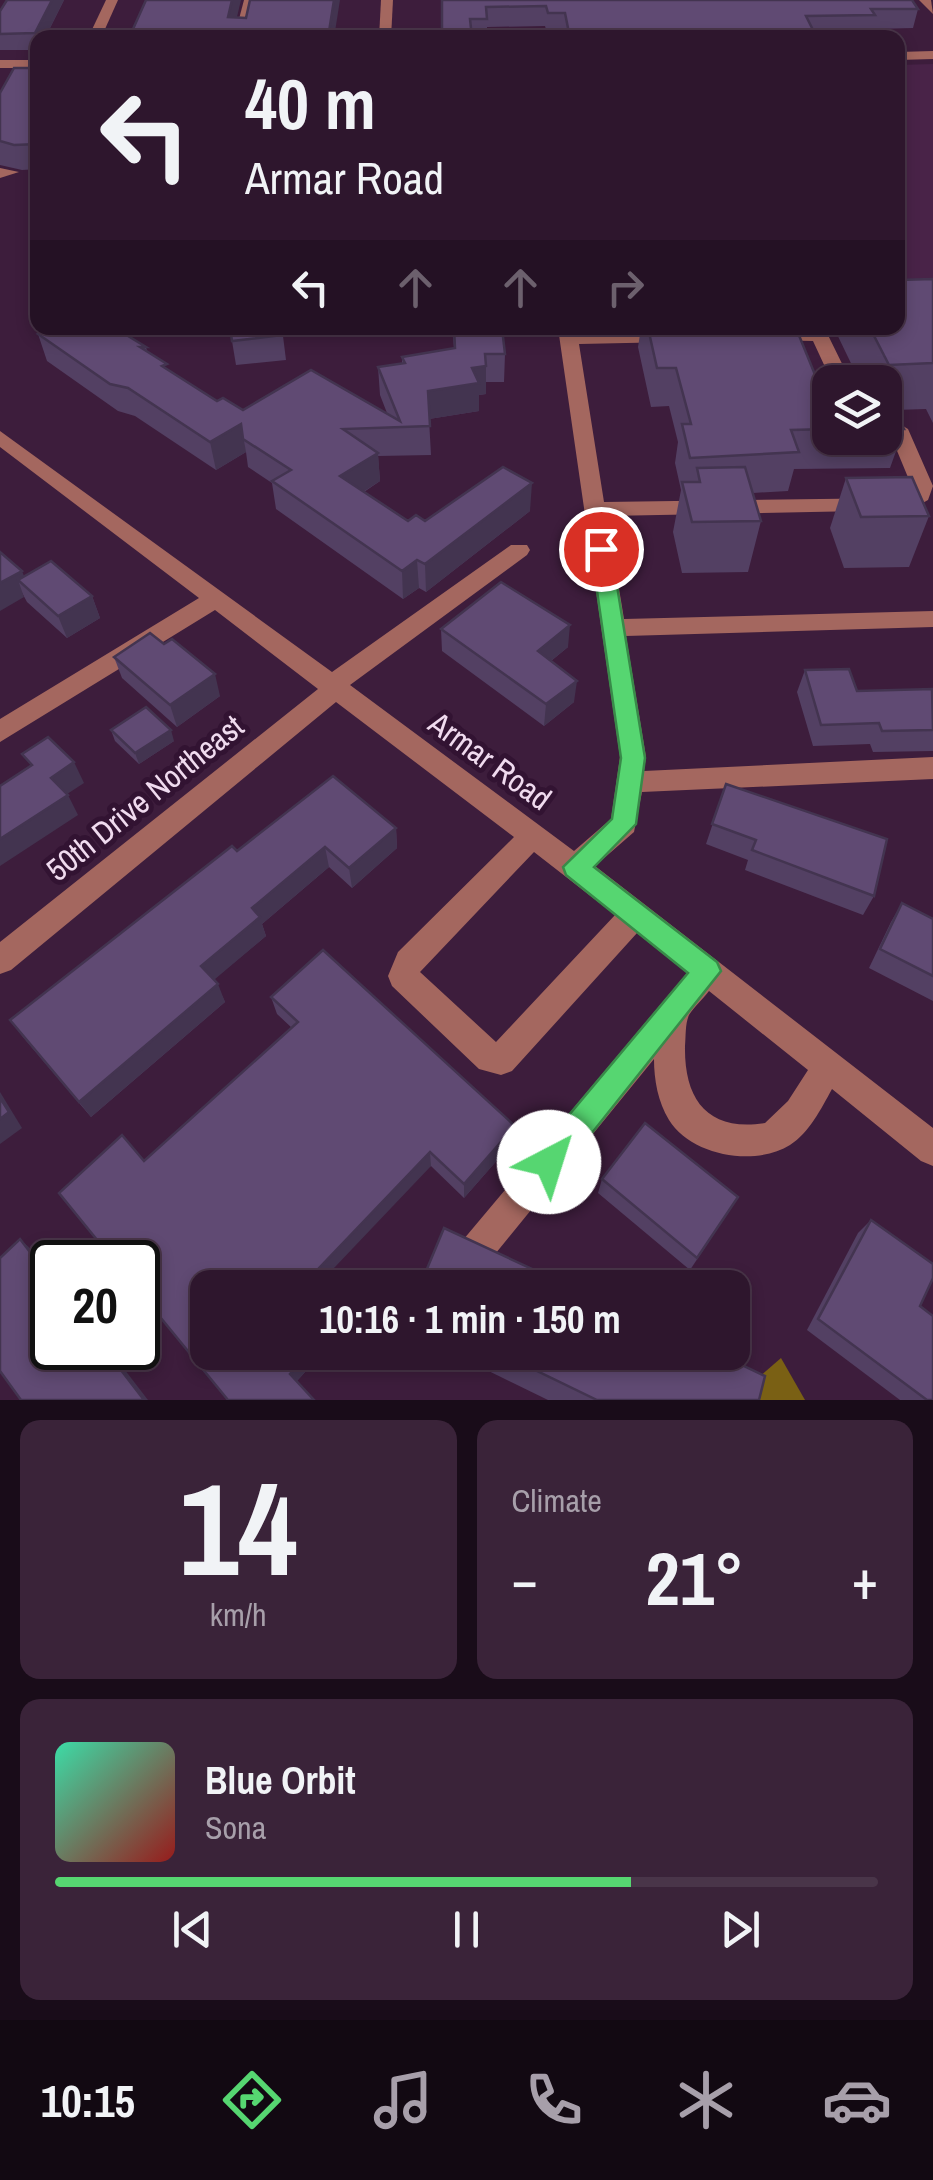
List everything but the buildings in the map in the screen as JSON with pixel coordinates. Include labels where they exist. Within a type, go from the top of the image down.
[{"type":"street","points":[[98,30],[112,0]]},
{"type":"street","points":[[242,30],[250,0]]},
{"type":"street","points":[[385,30],[387,0]]},
{"type":"street","points":[[925,0],[933,10]]},
{"type":"street","points":[[905,56],[933,56]]},
{"type":"street","points":[[0,64],[30,64]]},
{"type":"street","points":[[568,335],[633,758],[624,824],[576,867]]},
{"type":"street","points":[[659,335],[704,336]]},
{"type":"street","points":[[743,336],[782,335]]},
{"type":"street","points":[[820,335],[834,365]]},
{"type":"street","name":"Armar Road","points":[[0,437],[331,688],[576,867],[933,1149]]},
{"type":"street","points":[[595,509],[902,504],[920,496],[923,487],[902,438]]},
{"type":"street","name":"50th Drive Northeast","points":[[0,960],[331,688],[519,550]]},
{"type":"street","points":[[0,732],[214,599]]},
{"type":"street","points":[[613,628],[933,619]]},
{"type":"street","points":[[630,782],[933,768]]},
{"type":"street","points":[[532,836],[409,962],[403,976],[490,1058],[502,1060],[635,914]]},
{"type":"street","points":[[476,1252],[707,971]]},
{"type":"street","points":[[672,1014],[667,1064],[672,1091],[688,1122],[710,1134],[757,1141],[776,1135],[800,1111],[828,1066]]},
{"type":"shaded area","points":[[933,64],[933,314],[905,315],[905,65]]},
{"type":"shaded area","points":[[781,1358],[805,1400],[753,1400],[758,1378]]},
{"type":"route","points":[[549,1162],[707,971],[576,867],[624,824],[633,758],[601,549]]}]
